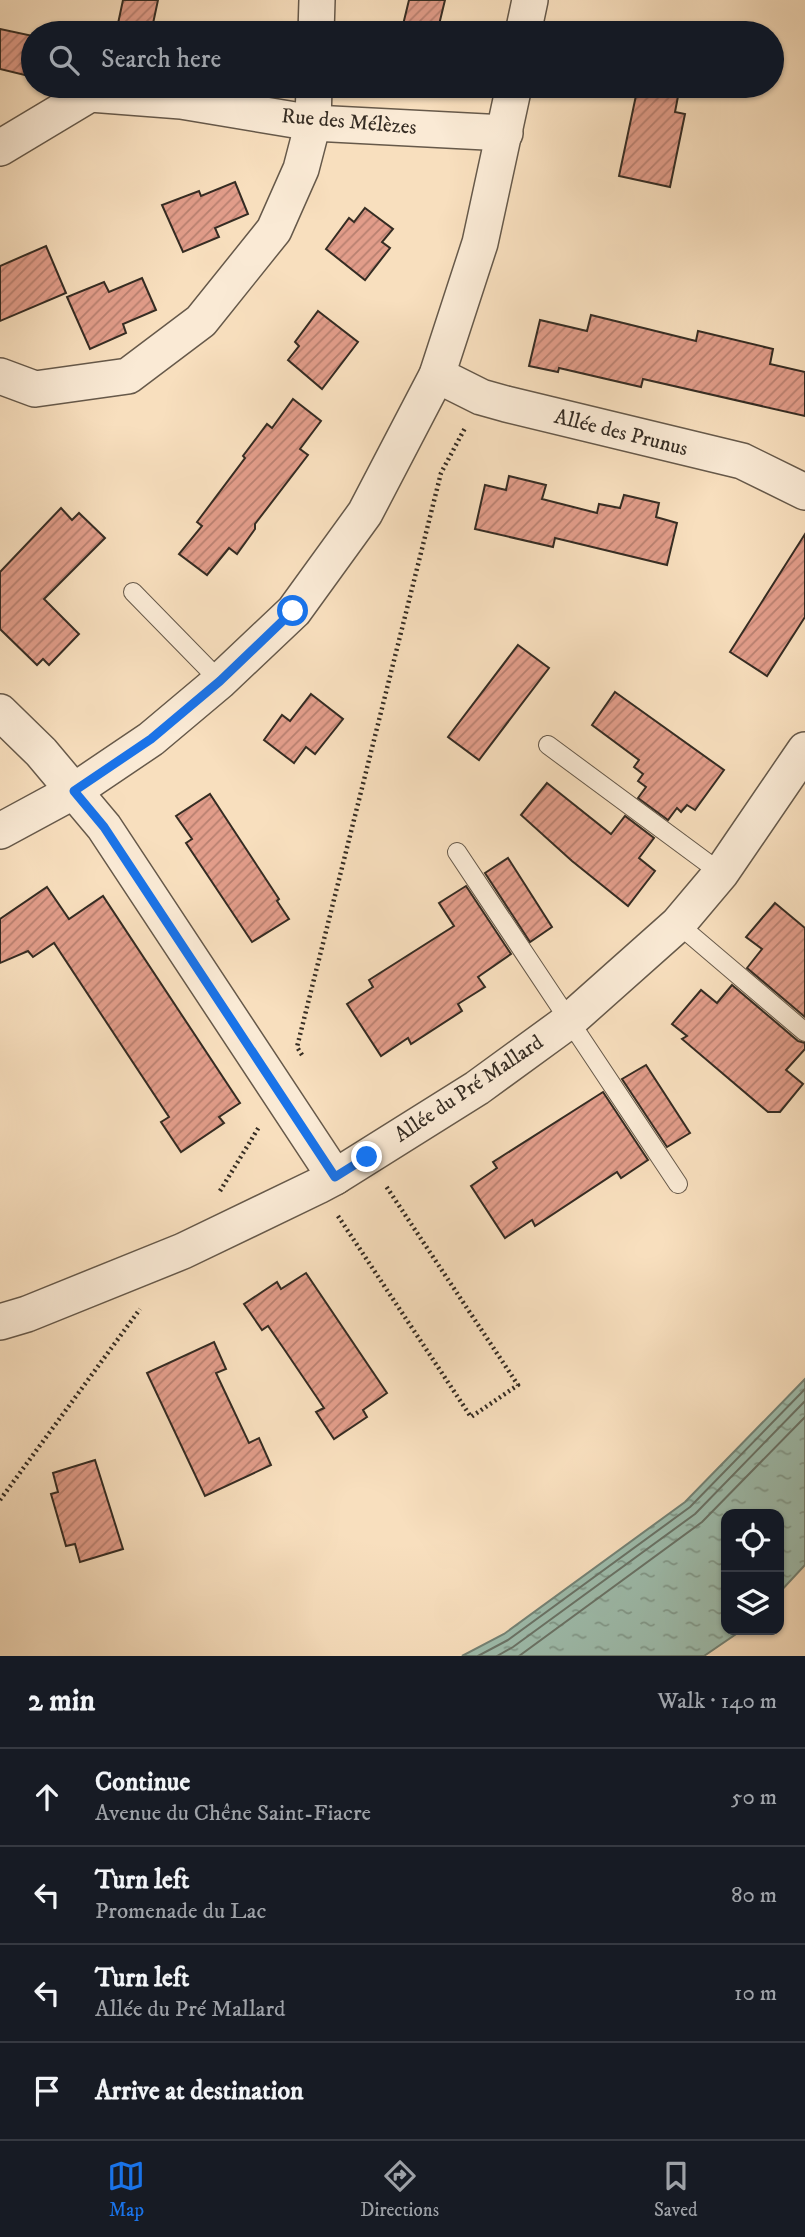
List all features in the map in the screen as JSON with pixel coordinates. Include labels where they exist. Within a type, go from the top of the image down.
[{"type":"street","points":[[316,21],[317,0]]},
{"type":"street","points":[[526,21],[530,0]]},
{"type":"street","name":"Rue des Mélèzes","points":[[0,148],[83,98]]},
{"type":"street","name":"Rue des Mélèzes","points":[[142,98],[181,101],[313,123],[505,133]]},
{"type":"street","points":[[0,376],[35,389],[128,376],[201,321],[274,230],[301,169],[313,123],[314,98]]},
{"type":"street","points":[[0,831],[74,791],[151,739],[220,681],[293,611],[365,513],[437,375],[480,243],[511,98]]},
{"type":"street","name":"Allée des Prunus","points":[[437,375],[481,397],[742,461],[805,492]]},
{"type":"street","points":[[0,712],[41,752],[104,827],[286,1101],[327,1181]]},
{"type":"street","name":"Allée du Pré Mallard","points":[[0,1322],[27,1314],[183,1251],[327,1181],[477,1088],[569,1021],[678,924],[720,873],[805,750]]},
{"type":"lane","points":[[133,592],[220,681]]},
{"type":"lane","points":[[548,745],[720,873]]},
{"type":"lane","points":[[457,852],[678,1184]]},
{"type":"lane","points":[[678,924],[805,1032]]},
{"type":"path","points":[[303,1058],[297,1046],[441,473],[481,397]]},
{"type":"path","points":[[217,1196],[265,1118],[286,1101]]},
{"type":"path","points":[[327,1181],[471,1417],[518,1385],[367,1157]]},
{"type":"path","points":[[0,1500],[143,1305]]},
{"type":"water","points":[[805,1379],[805,1565],[784,1588],[784,1509],[721,1509],[721,1635],[735,1635],[704,1656],[462,1656],[504,1634],[685,1502]]},
{"type":"building","points":[[123,0],[158,0],[154,21],[119,21]]},
{"type":"building","points":[[409,0],[445,0],[440,21],[404,21]]},
{"type":"building","points":[[0,29],[21,33],[21,74],[0,69]]},
{"type":"building","points":[[635,98],[678,98],[675,112],[685,114],[670,187],[619,176]]},
{"type":"building","points":[[235,182],[248,214],[215,228],[219,237],[183,252],[162,205],[199,191],[201,196]]},
{"type":"building","points":[[365,208],[393,229],[382,242],[390,248],[365,280],[326,249],[349,218],[354,222]]},
{"type":"building","points":[[46,246],[66,293],[0,321],[0,266]]},
{"type":"building","points":[[142,278],[156,310],[123,324],[126,333],[90,349],[67,297],[104,282],[109,292]]},
{"type":"building","points":[[318,311],[358,342],[322,389],[288,360],[299,346],[295,342]]},
{"type":"building","points":[[591,315],[696,341],[698,331],[773,349],[770,364],[805,372],[805,416],[643,379],[641,387],[559,368],[558,372],[529,366],[540,320],[587,331]]},
{"type":"building","points":[[293,399],[321,421],[300,449],[308,455],[255,524],[255,529],[237,554],[229,548],[207,575],[179,554],[202,526],[197,522],[245,458],[243,456],[267,424],[272,428]]},
{"type":"building","points":[[509,476],[546,485],[542,499],[597,513],[599,504],[620,508],[624,495],[659,503],[656,517],[677,523],[667,565],[555,538],[553,547],[475,529],[485,485],[506,490]]},
{"type":"building","points":[[61,508],[72,520],[79,513],[105,538],[44,599],[79,634],[49,665],[43,659],[37,665],[0,629],[0,572]]},
{"type":"building","points":[[805,534],[805,617],[767,676],[730,652]]},
{"type":"building","points":[[518,645],[549,668],[479,760],[448,737]]},
{"type":"building","points":[[615,692],[724,770],[695,810],[687,805],[681,812],[677,808],[668,820],[638,798],[646,787],[638,781],[643,774],[634,767],[639,760],[592,725]]},
{"type":"building","points":[[311,694],[343,719],[315,754],[306,747],[294,763],[264,740],[282,715],[290,721]]},
{"type":"building","points":[[547,783],[611,834],[625,816],[654,838],[639,858],[655,871],[628,906],[521,815]]},
{"type":"building","points":[[210,794],[279,899],[277,901],[289,919],[252,942],[186,843],[192,839],[176,816]]},
{"type":"building","points":[[508,858],[552,927],[530,942],[485,873]]},
{"type":"building","points":[[466,886],[511,954],[478,977],[485,987],[458,1004],[462,1011],[411,1044],[408,1038],[381,1056],[347,1004],[373,987],[369,980],[454,926],[439,903]]},
{"type":"building","points":[[47,887],[69,919],[103,896],[240,1103],[219,1117],[224,1123],[181,1152],[161,1122],[169,1117],[54,943],[33,957],[28,951],[0,963],[0,919]]},
{"type":"building","points":[[775,903],[805,928],[805,1017],[747,968],[762,949],[746,937]]},
{"type":"building","points":[[732,985],[798,1041],[805,1043],[805,1049],[786,1070],[803,1084],[780,1112],[768,1112],[682,1039],[687,1036],[672,1024],[701,990],[717,1003]]},
{"type":"building","points":[[646,1065],[690,1133],[667,1147],[622,1079]]},
{"type":"building","points":[[603,1092],[648,1160],[621,1178],[617,1172],[535,1226],[532,1220],[505,1238],[471,1186],[497,1168],[493,1162]]},
{"type":"building","points":[[306,1273],[387,1393],[363,1410],[367,1417],[334,1439],[316,1412],[324,1408],[268,1326],[262,1330],[244,1304],[277,1282],[281,1289]]},
{"type":"building","points":[[214,1342],[226,1369],[216,1373],[249,1443],[259,1438],[271,1465],[205,1496],[147,1373]]},
{"type":"building","points":[[95,1460],[123,1549],[80,1562],[75,1544],[66,1546],[51,1494],[58,1492],[53,1473]]},
{"type":"route","points":[[293,611],[220,681],[151,739],[74,791],[104,827],[335,1177],[367,1157]]}]
